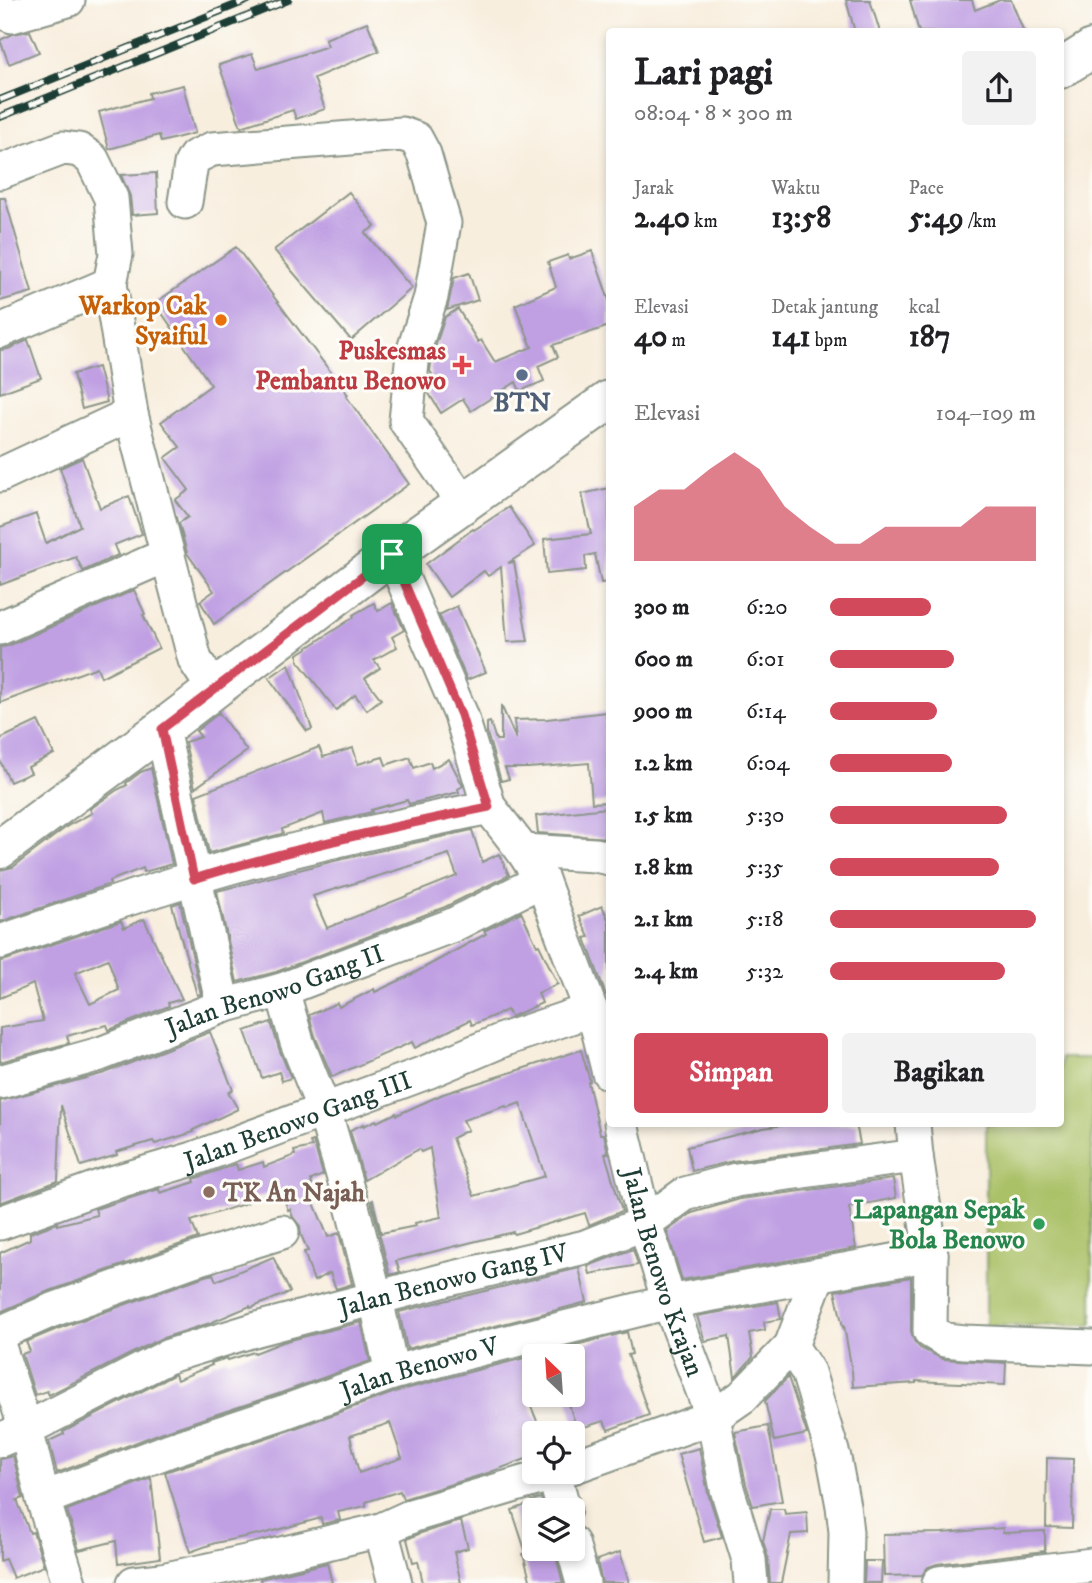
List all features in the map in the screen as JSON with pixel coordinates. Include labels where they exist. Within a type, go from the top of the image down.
[{"type":"main road","points":[[1064,66],[1092,49]]},
{"type":"main road","points":[[0,849],[392,554],[606,402]]},
{"type":"street","points":[[0,8],[12,16],[68,0]]},
{"type":"street","points":[[185,202],[191,164],[195,157],[212,149],[402,134],[416,139],[424,154],[444,223],[431,297],[413,353],[406,421],[463,503]]},
{"type":"street","points":[[0,172],[63,148],[79,150],[92,159],[111,198],[116,254],[110,284],[131,414],[195,660],[214,688]]},
{"type":"street","points":[[0,331],[110,284]]},
{"type":"street","points":[[0,475],[131,414]]},
{"type":"street","points":[[392,554],[465,729],[489,807],[542,880],[598,1029],[606,1061]]},
{"type":"street","points":[[0,628],[167,555]]},
{"type":"street","points":[[162,729],[223,1006]]},
{"type":"street","points":[[0,942],[233,867],[489,807]]},
{"type":"street","points":[[523,851],[606,857]]},
{"type":"street","name":"Jalan Benowo Gang II","points":[[0,1082],[100,1054],[223,1006],[282,990],[453,925],[542,880]]},
{"type":"street","points":[[282,990],[297,1042],[324,1110],[348,1193],[392,1373]]},
{"type":"street","name":"Jalan Benowo Gang III","points":[[0,1223],[105,1185],[193,1159],[427,1072],[505,1039],[591,1010]]},
{"type":"street","name":"Jalan Benowo Krajan","points":[[622,1127],[668,1302],[713,1417],[727,1489],[749,1560],[751,1583]]},
{"type":"street","points":[[915,1140],[931,1254],[930,1331],[945,1339],[965,1342],[1092,1347]]},
{"type":"street","name":"Jalan Benowo Gang IV","points":[[13,1434],[169,1356],[257,1329],[585,1247],[645,1223],[685,1194],[915,1140]]},
{"type":"street","points":[[0,1333],[50,1311],[192,1260],[282,1232]]},
{"type":"street","name":"Jalan Benowo V","points":[[43,1499],[170,1450],[392,1373],[468,1352],[668,1302],[931,1254]]},
{"type":"street","points":[[585,1463],[713,1417],[742,1397],[790,1346],[818,1275]]},
{"type":"street","points":[[790,1346],[808,1372],[834,1458],[846,1532],[845,1583]]},
{"type":"street","points":[[0,1350],[13,1434],[43,1499],[69,1583]]},
{"type":"street","points":[[134,1583],[162,1580],[260,1559],[381,1530],[414,1515],[522,1483]]},
{"type":"street","points":[[381,1530],[395,1583]]},
{"type":"street","points":[[577,1561],[583,1583]]},
{"type":"street","points":[[939,1583],[1092,1565]]},
{"type":"green space","name":"Lapangan Sepak Bola Benowo","points":[[1064,1058],[1092,1058],[1092,1325],[986,1326],[986,1127],[1064,1127]]},
{"type":"building","points":[[846,0],[870,0],[879,28],[854,28]]},
{"type":"building","points":[[910,0],[972,0],[975,10],[1000,0],[1011,0],[1022,28],[918,28]]},
{"type":"building","points":[[367,22],[379,51],[314,78],[325,109],[296,119],[293,110],[241,127],[219,65],[252,54],[258,69],[328,46],[325,39]]},
{"type":"building","points":[[30,31],[39,52],[9,64],[0,40]]},
{"type":"building","points":[[183,85],[195,133],[161,142],[159,135],[109,149],[99,112],[150,98],[149,93]]},
{"type":"building","points":[[156,173],[158,213],[132,215],[130,196],[121,175]]},
{"type":"building","points":[[349,192],[375,226],[365,233],[412,288],[351,340],[274,250]]},
{"type":"building","points":[[0,198],[5,198],[32,292],[0,301]]},
{"type":"building","points":[[236,247],[348,395],[346,396],[409,484],[214,624],[200,601],[214,591],[187,553],[179,523],[188,517],[175,500],[189,490],[165,458],[180,447],[161,422],[211,385],[155,303]]},
{"type":"building","points":[[592,251],[606,291],[606,327],[553,345],[558,357],[538,366],[544,381],[520,391],[516,382],[471,411],[463,399],[441,413],[428,392],[432,357],[445,317],[458,309],[478,342],[481,340],[495,362],[532,347],[515,305],[556,287],[548,262],[568,255],[569,259]]},
{"type":"building","points":[[469,273],[478,300],[447,310],[454,278]]},
{"type":"building","points":[[28,340],[41,378],[0,393],[0,350]]},
{"type":"building","points":[[98,367],[107,402],[82,409],[73,374]]},
{"type":"building","points":[[82,458],[100,508],[129,496],[142,534],[114,545],[118,555],[83,571],[76,557],[0,585],[0,527],[36,514],[46,543],[80,526],[60,468]]},
{"type":"building","points":[[606,489],[606,582],[601,583],[595,554],[585,556],[586,570],[547,574],[544,539],[591,534],[582,494]]},
{"type":"building","points":[[509,507],[535,546],[508,563],[514,562],[528,641],[507,642],[501,567],[488,576],[484,571],[449,597],[426,564],[473,529]]},
{"type":"building","points":[[134,590],[159,648],[101,677],[97,667],[0,703],[0,647],[8,646]]},
{"type":"building","points":[[374,603],[378,611],[392,603],[404,630],[392,637],[397,647],[374,660],[380,668],[365,678],[381,699],[367,710],[355,695],[336,710],[298,661],[298,654]]},
{"type":"building","points":[[457,606],[486,672],[467,680],[439,615]]},
{"type":"building","points":[[289,664],[312,729],[307,731],[269,678]]},
{"type":"building","points":[[501,705],[516,739],[514,720],[606,712],[606,802],[592,803],[589,763],[505,768],[509,779],[501,781],[487,733],[487,723],[490,722],[496,740],[501,740]]},
{"type":"building","points":[[219,713],[247,751],[195,788],[185,742],[201,737],[196,731]]},
{"type":"building","points":[[38,721],[54,754],[28,767],[31,773],[10,782],[0,761],[0,739]]},
{"type":"building","points":[[319,747],[323,757],[353,748],[358,764],[383,757],[386,765],[410,757],[414,768],[430,762],[432,768],[449,759],[463,786],[458,789],[459,792],[409,804],[407,800],[371,810],[372,812],[325,823],[323,813],[282,829],[281,834],[209,853],[196,795]]},
{"type":"building","points":[[151,768],[172,864],[144,872],[143,868],[109,881],[110,884],[0,922],[0,870],[13,867],[69,825],[92,813],[90,809],[127,785],[126,783],[141,772]]},
{"type":"building","points":[[606,808],[606,838],[538,833],[536,816]]},
{"type":"building","points":[[472,830],[482,862],[499,854],[509,875],[445,907],[276,972],[237,982],[217,891]],"holes":[[[449,854],[457,876],[327,928],[313,896]]]},
{"type":"building","points":[[180,902],[201,994],[197,995],[172,905]]},
{"type":"building","points":[[602,906],[606,915],[606,995],[585,938],[589,937],[579,916]]},
{"type":"building","points":[[521,912],[558,984],[538,993],[542,1003],[511,1017],[507,1010],[472,1025],[470,1020],[415,1048],[412,1042],[332,1077],[309,1015],[337,1003],[339,1007],[374,989],[375,992],[407,977]]},
{"type":"building","points":[[144,919],[182,999],[109,1030],[107,1025],[67,1036],[69,1043],[0,1062],[0,1028],[43,1021],[33,984],[0,998],[0,961],[121,921],[124,928]],"holes":[[[108,959],[119,990],[90,1004],[75,973]]]},
{"type":"building","points":[[271,1022],[291,1078],[282,1081],[279,1072],[262,1078],[245,1031]]},
{"type":"building","points":[[210,1032],[233,1090],[228,1092],[238,1109],[193,1130],[194,1132],[116,1152],[117,1155],[81,1166],[61,1105],[58,1181],[0,1203],[0,1101],[105,1073]]},
{"type":"building","points":[[581,1050],[600,1134],[604,1134],[608,1153],[605,1154],[622,1211],[589,1225],[585,1213],[514,1234],[513,1232],[396,1261],[400,1272],[390,1275],[371,1201],[373,1200],[381,1233],[416,1226],[415,1223],[441,1217],[430,1148],[421,1152],[419,1149],[364,1180],[350,1130],[396,1113],[397,1115],[443,1094]],"holes":[[[520,1103],[545,1176],[474,1196],[452,1138],[468,1130],[463,1120]]]},
{"type":"building","points":[[857,1127],[860,1144],[733,1161],[692,1171],[687,1147],[763,1128]]},
{"type":"building","points":[[313,1141],[323,1175],[311,1180],[312,1185],[307,1186],[328,1237],[339,1233],[352,1284],[336,1289],[330,1273],[314,1281],[304,1252],[308,1251],[300,1226],[290,1209],[288,1210],[281,1190],[191,1221],[198,1238],[44,1293],[0,1312],[0,1253],[30,1239],[30,1233],[57,1223],[97,1215],[95,1209],[159,1189],[160,1193],[195,1182],[194,1179],[236,1164],[238,1170],[263,1162],[264,1167],[295,1155],[294,1151],[312,1147],[310,1142]]},
{"type":"building","points":[[893,1179],[896,1198],[849,1207],[856,1248],[682,1280],[667,1231],[692,1213],[740,1199]]},
{"type":"building","points":[[633,1249],[638,1265],[590,1274],[588,1266]]},
{"type":"building","points":[[273,1257],[290,1292],[160,1339],[49,1395],[47,1391],[35,1395],[22,1354],[30,1351],[26,1342],[199,1278],[213,1274],[216,1281]]},
{"type":"building","points":[[579,1268],[587,1302],[407,1349],[399,1312]]},
{"type":"building","points":[[911,1277],[911,1331],[920,1348],[943,1359],[1006,1363],[1005,1385],[916,1381],[853,1387],[844,1326],[835,1291]]},
{"type":"building","points":[[778,1302],[781,1319],[764,1322],[765,1330],[749,1333],[753,1357],[735,1377],[729,1336],[705,1341],[697,1316]]},
{"type":"building","points":[[361,1322],[370,1361],[163,1432],[57,1473],[49,1441],[175,1374],[177,1380],[212,1365],[211,1363]]},
{"type":"building","points":[[627,1332],[632,1354],[628,1355],[649,1415],[608,1430],[604,1421],[585,1427],[585,1421],[574,1421],[570,1407],[585,1407],[585,1344],[580,1344]]},
{"type":"building","points":[[522,1359],[522,1407],[531,1407],[537,1421],[522,1421],[522,1460],[403,1499],[400,1491],[366,1502],[366,1506],[338,1512],[340,1520],[322,1524],[321,1518],[259,1535],[215,1543],[190,1552],[165,1472],[398,1391]],"holes":[[[390,1423],[402,1458],[359,1473],[350,1436]]]},
{"type":"building","points":[[788,1377],[807,1434],[774,1441],[765,1401]]},
{"type":"building","points":[[768,1426],[782,1501],[753,1506],[735,1432]]},
{"type":"building","points":[[699,1448],[708,1493],[722,1537],[704,1542],[678,1454]]},
{"type":"building","points":[[13,1456],[23,1498],[17,1500],[30,1533],[33,1532],[44,1566],[13,1578],[5,1559],[0,1561],[0,1459]]},
{"type":"building","points":[[1047,1458],[1073,1459],[1072,1528],[1046,1527]]},
{"type":"building","points":[[151,1478],[160,1558],[118,1564],[116,1541],[79,1550],[67,1510]]},
{"type":"building","points":[[522,1506],[522,1541],[512,1510]]},
{"type":"building","points":[[770,1509],[784,1509],[785,1514],[807,1512],[808,1533],[791,1534],[781,1583],[770,1583],[768,1558],[763,1541]]},
{"type":"building","points":[[461,1521],[468,1548],[454,1552],[461,1583],[423,1583],[418,1561],[413,1562],[407,1539]]},
{"type":"building","points":[[1003,1528],[1003,1533],[1045,1531],[1045,1551],[937,1564],[928,1567],[922,1575],[884,1576],[883,1534]]},
{"type":"building","points":[[620,1552],[629,1583],[602,1583],[597,1560]]},
{"type":"building","points":[[525,1561],[557,1561],[563,1583],[531,1583]]},
{"type":"building","points":[[865,1561],[882,1561],[881,1583],[864,1583]]},
{"type":"building","points":[[327,1563],[332,1583],[261,1583],[260,1579]]},
{"type":"railway","points":[[0,100],[248,0]]},
{"type":"railway","points":[[0,117],[288,0]]},
{"type":"place","name":"Warkop Cak Syaiful","points":[[221,320]]},
{"type":"place","name":"Puskesmas Pembantu Benowo","points":[[462,365]]},
{"type":"place","name":"BTN","points":[[522,375]]},
{"type":"place","name":"TK An Najah","points":[[209,1192]]},
{"type":"place","name":"Lapangan Sepak Bola Benowo","points":[[1039,1224]]},
{"type":"route","points":[[392,554],[461,715],[489,807],[411,823],[194,879],[162,729],[392,554]]}]
